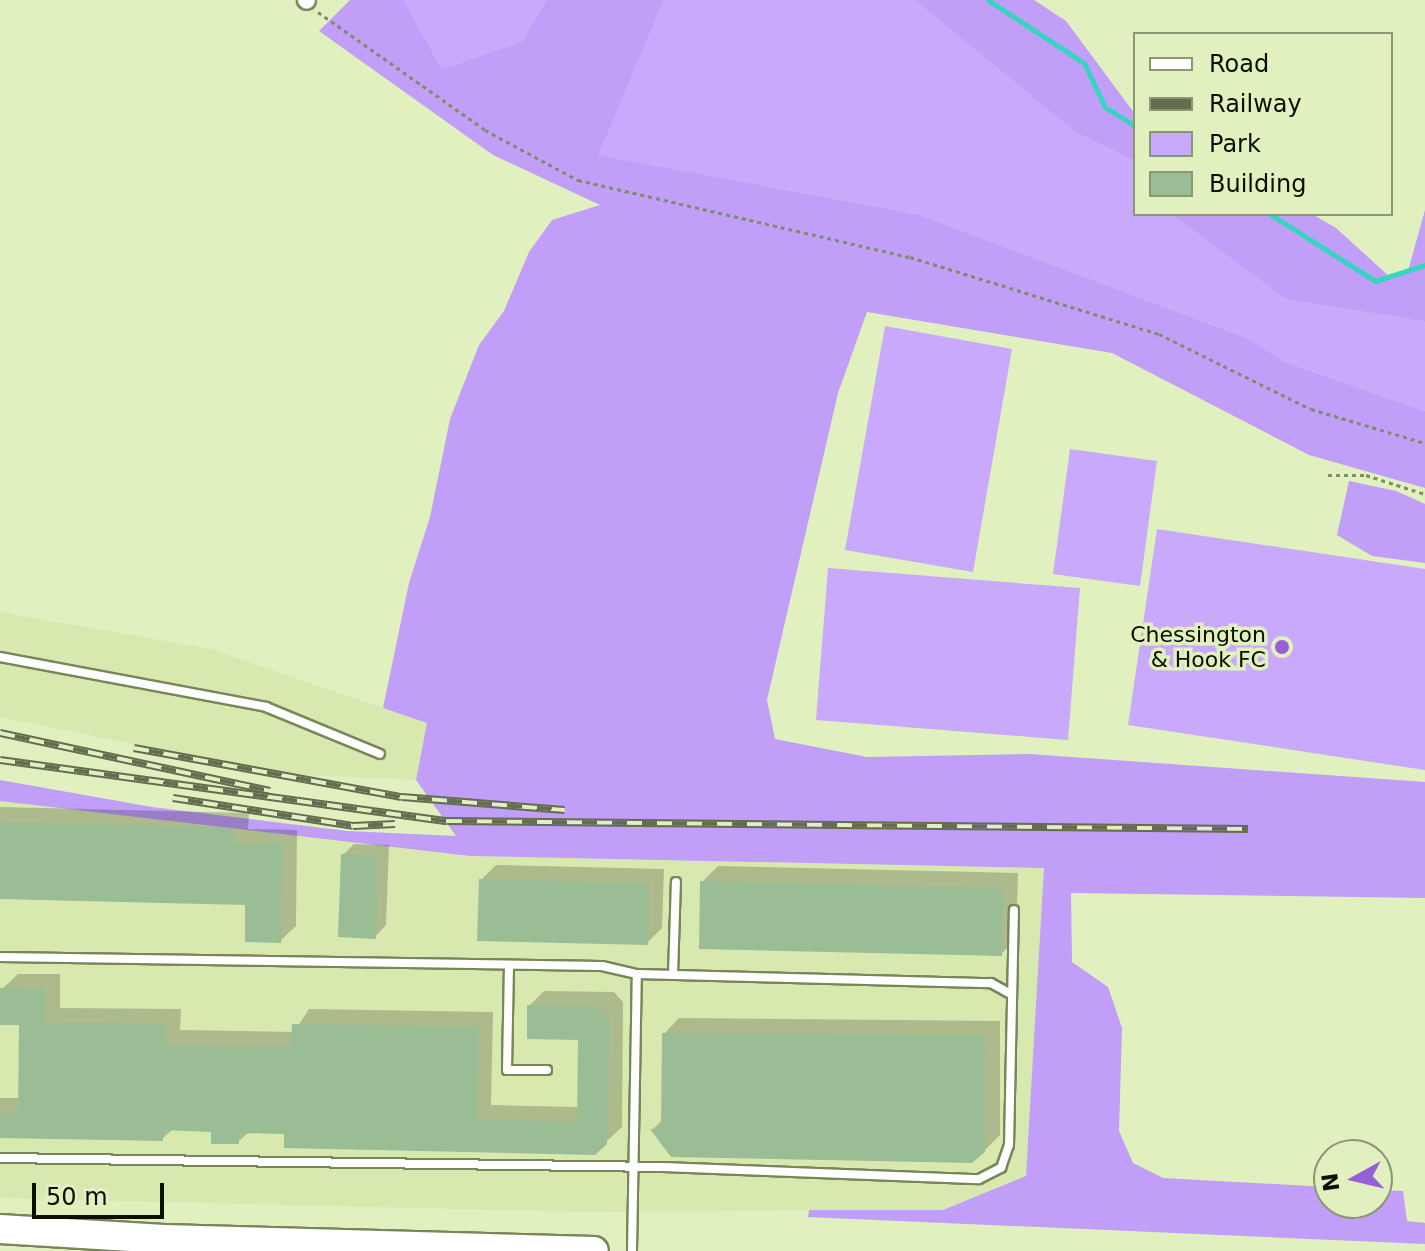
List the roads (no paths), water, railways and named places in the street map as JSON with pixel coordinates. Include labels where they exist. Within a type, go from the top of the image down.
[{"type":"highway","points":[[0,1229],[165,1245],[594,1251]]},
{"type":"lane","points":[[0,657],[266,707],[380,754]]},
{"type":"lane","points":[[673,975],[676,882]]},
{"type":"lane","points":[[0,1158],[631,1168],[960,1181],[991,1176],[1001,1168],[1009,1145],[1009,993],[1014,910]]},
{"type":"lane","points":[[0,957],[602,966],[637,974],[991,983],[1009,993]]},
{"type":"lane","points":[[509,965],[507,1070],[547,1070]]},
{"type":"lane","points":[[632,1251],[631,1168],[637,974]]},
{"type":"waterway","points":[[988,0],[1084,63],[1105,107],[1133,125]]},
{"type":"waterway","points":[[1273,216],[1375,281],[1425,265]]},
{"type":"railway","points":[[0,733],[270,791]]},
{"type":"railway","points":[[134,748],[402,797],[564,810]]},
{"type":"railway","points":[[0,760],[447,821],[1248,829]]},
{"type":"railway","points":[[173,798],[353,826],[395,824]]},
{"type":"place","name":"Chessington & Hook FC","points":[[1282,647]]}]
